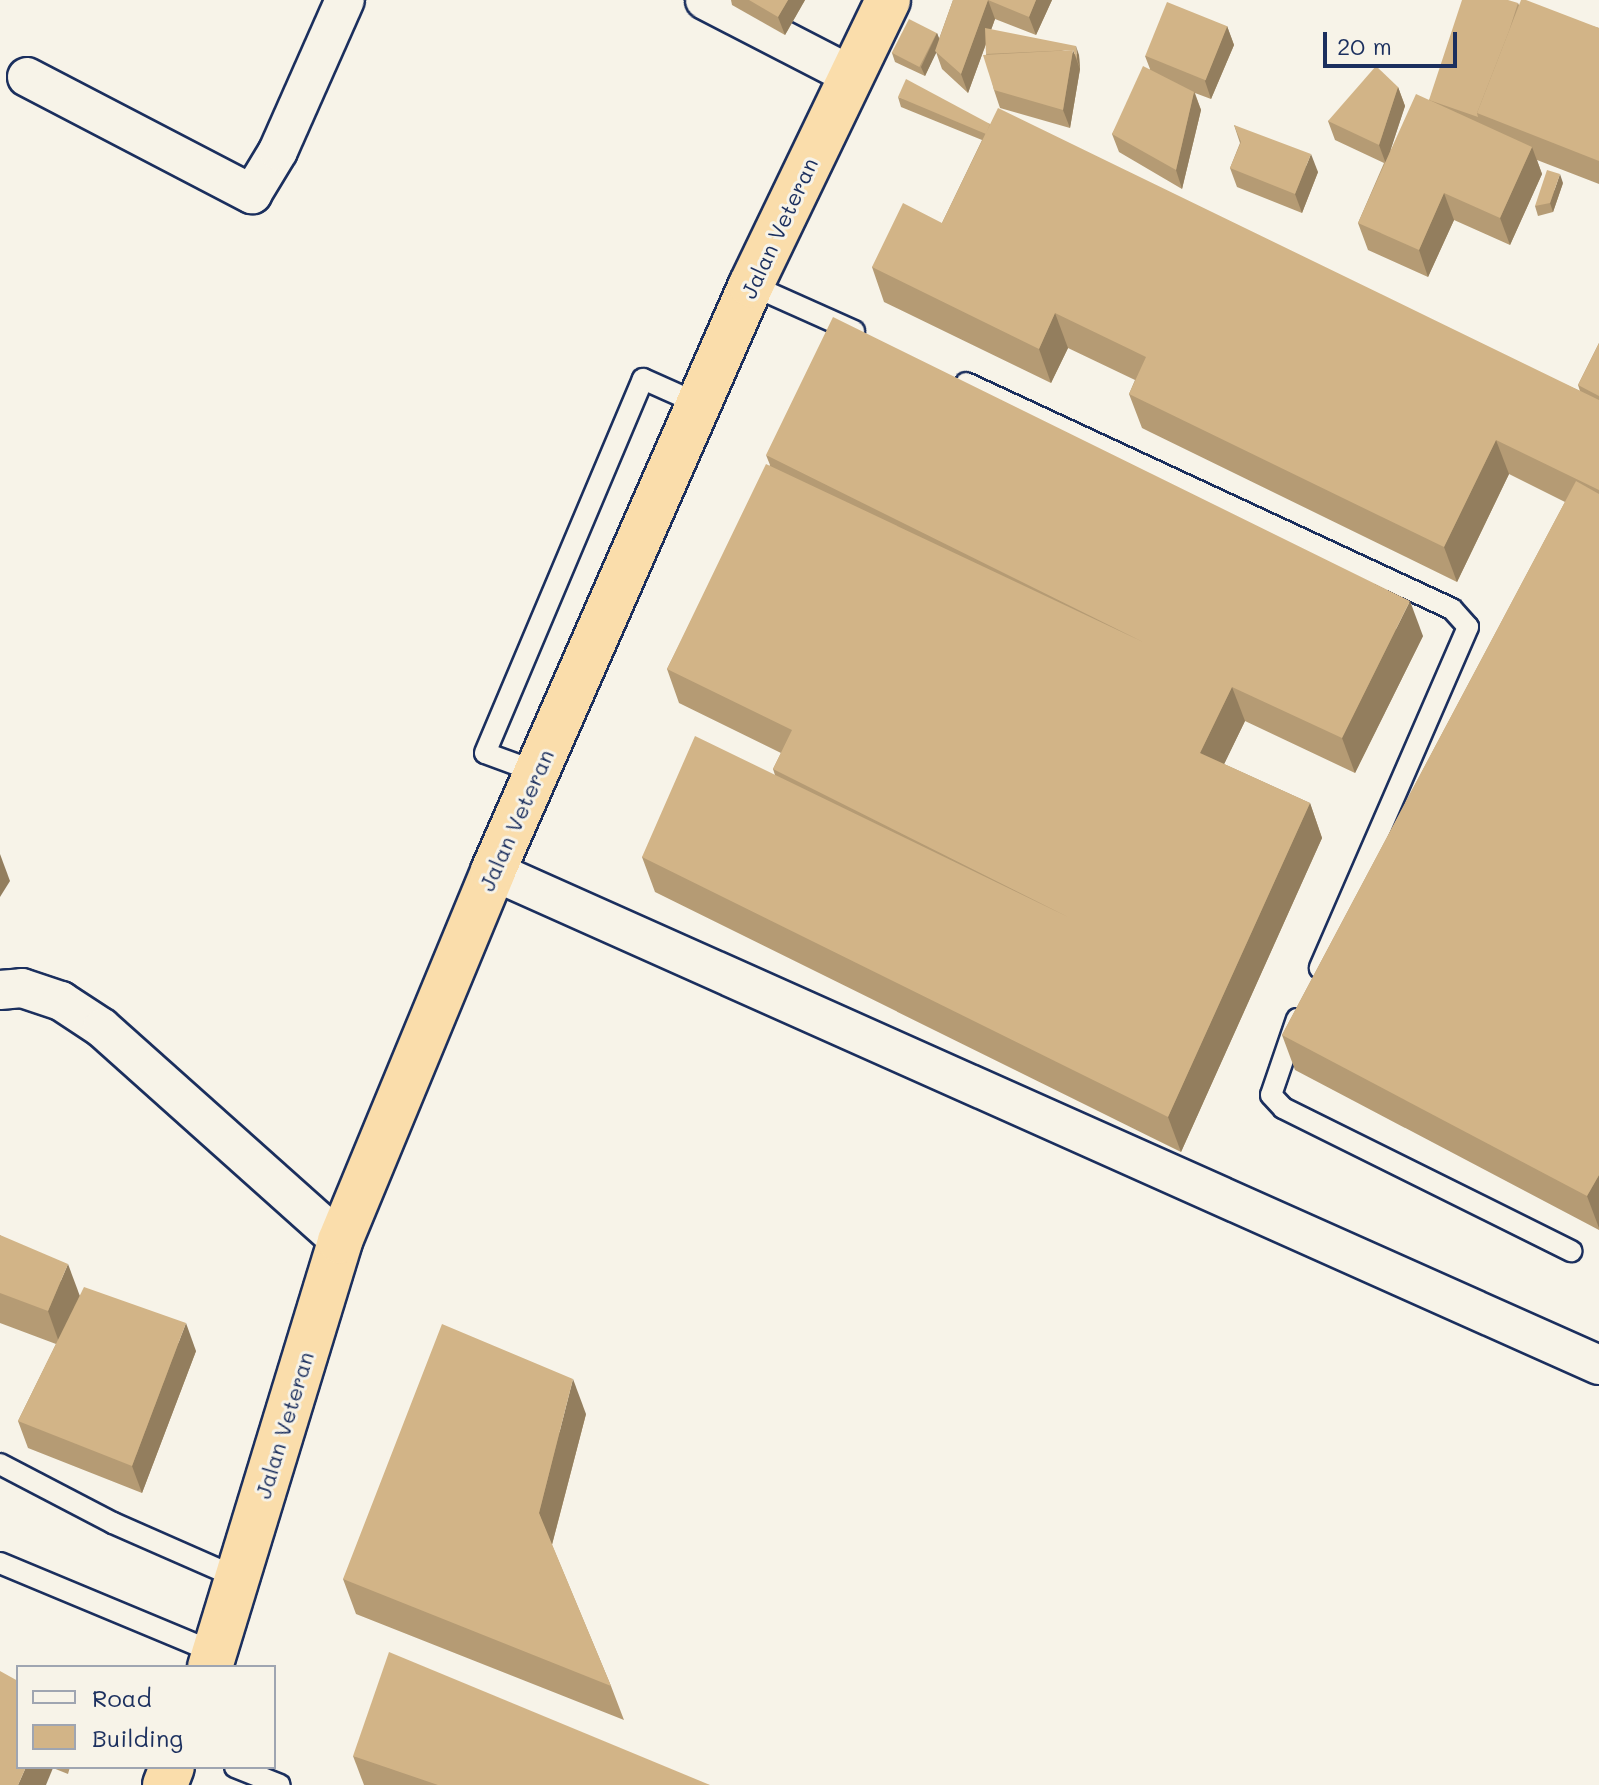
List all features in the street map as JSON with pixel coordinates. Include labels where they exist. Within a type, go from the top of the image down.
[{"type":"highway","name":"Jalan Veteran","points":[[213,1660],[340,1241],[493,871],[751,285],[888,0]]},
{"type":"street","points":[[27,77],[252,194],[271,165],[345,0]]},
{"type":"street","points":[[705,0],[852,76]]},
{"type":"street","points":[[493,871],[1599,1365]]},
{"type":"street","points":[[0,990],[22,988],[61,1001],[102,1028],[340,1241]]},
{"type":"lane","points":[[751,285],[868,337]]},
{"type":"lane","points":[[939,371],[1452,609],[1468,627],[1275,1071],[1271,1095],[1283,1108],[1571,1251]]},
{"type":"lane","points":[[537,772],[485,753],[643,379],[699,404]]},
{"type":"lane","points":[[0,1464],[113,1523],[238,1578]]},
{"type":"lane","points":[[0,1563],[213,1660]]},
{"type":"lane","points":[[240,1769],[280,1785]]},
{"type":"building","points":[[749,0],[788,0],[778,17]]},
{"type":"building","points":[[953,0],[988,0],[961,74],[935,51]]},
{"type":"building","points":[[988,0],[1036,0],[1029,17]]},
{"type":"building","points":[[1462,0],[1508,0],[1518,3],[1478,117],[1429,100]]},
{"type":"building","points":[[1521,0],[1599,28],[1599,161],[1477,113]]},
{"type":"building","points":[[1167,2],[1227,26],[1206,80],[1145,56]]},
{"type":"building","points":[[909,19],[937,33],[919,67],[892,53]]},
{"type":"building","points":[[985,28],[1076,46],[1077,59],[1073,50],[986,54]]},
{"type":"building","points":[[1073,50],[1063,110],[994,90],[983,55]]},
{"type":"building","points":[[1143,66],[1194,92],[1176,170],[1112,134]]},
{"type":"building","points":[[1376,66],[1398,87],[1379,145],[1328,121]]},
{"type":"building","points":[[906,79],[990,124],[986,134],[898,97]]},
{"type":"building","points":[[1416,94],[1532,147],[1500,218],[1444,193],[1419,250],[1358,223]]},
{"type":"building","points":[[998,108],[1599,400],[1599,490],[1496,440],[1444,547],[1129,394],[1146,357],[1055,313],[1039,349],[872,267],[903,203],[942,223]]},
{"type":"building","points":[[1234,125],[1311,154],[1295,194],[1230,168],[1241,142]]},
{"type":"building","points":[[1547,170],[1560,174],[1550,203],[1535,206]]},
{"type":"building","points":[[833,317],[1410,601],[1342,738],[1232,687],[1200,753],[1310,803],[1168,1117],[642,857],[695,736],[1068,917],[773,769],[792,730],[667,669],[766,464],[1143,642],[766,455]]},
{"type":"building","points":[[1599,343],[1599,396],[1578,385]]},
{"type":"building","points":[[1576,481],[1599,494],[1599,1175],[1587,1196],[1282,1035]]},
{"type":"building","points":[[0,1235],[68,1264],[48,1311],[0,1293]]},
{"type":"building","points":[[84,1287],[186,1323],[132,1466],[18,1421]]},
{"type":"building","points":[[442,1324],[573,1379],[539,1513],[611,1686],[343,1579]]},
{"type":"building","points":[[389,1652],[710,1785],[438,1785],[353,1756]]},
{"type":"building","points":[[0,1671],[16,1680],[16,1769],[25,1769],[18,1785],[0,1785]]}]
